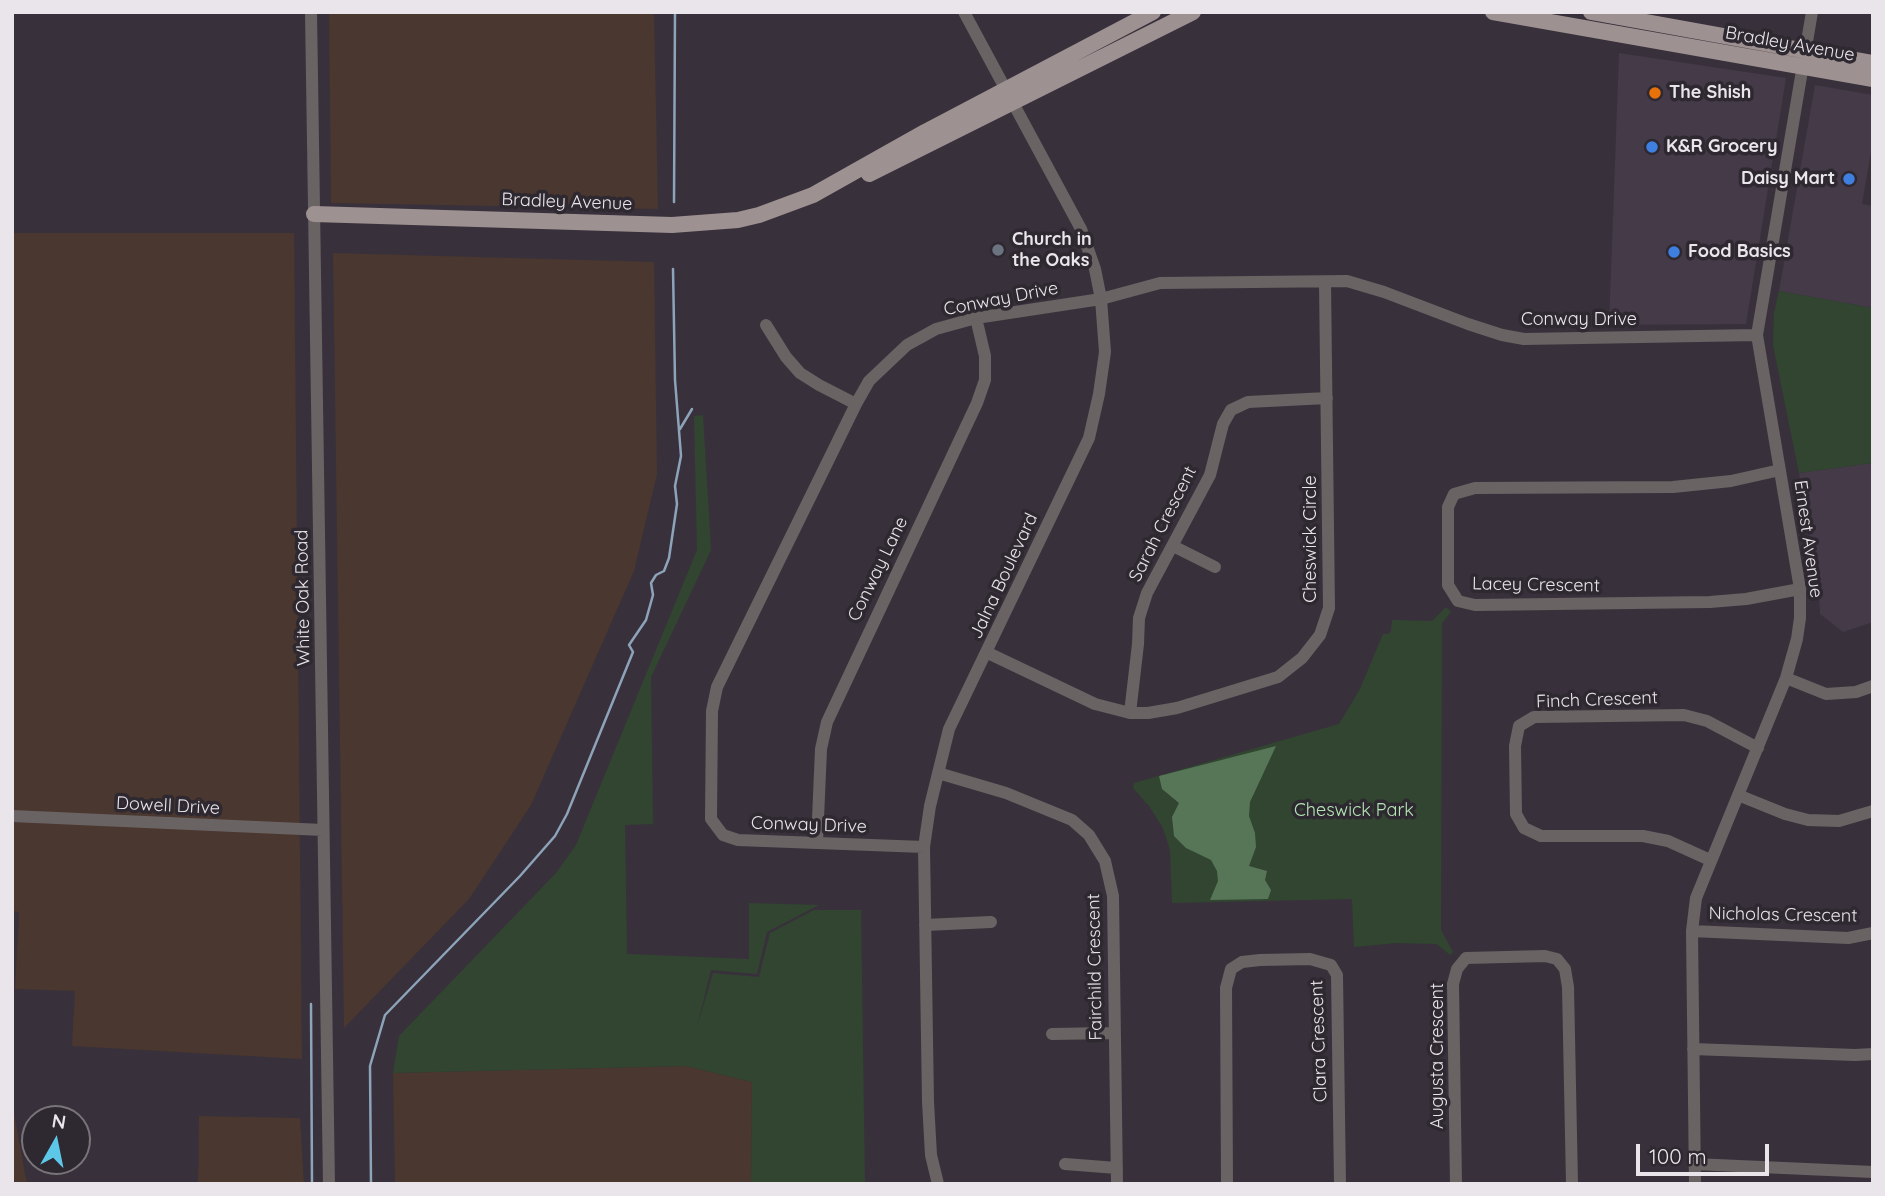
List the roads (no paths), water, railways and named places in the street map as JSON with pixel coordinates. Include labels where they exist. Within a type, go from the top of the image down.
[{"type":"main road","name":"Bradley Avenue","points":[[314,214],[693,225],[759,215],[854,181],[1009,96],[1153,12]]},
{"type":"main road","name":"Bradley Avenue","points":[[1009,96],[1193,12]]},
{"type":"main road","name":"Bradley Avenue","points":[[1493,12],[1804,58],[1873,63]]},
{"type":"main road","name":"Bradley Avenue","points":[[1591,12],[1804,58],[1873,79]]},
{"type":"street","name":"White Oak Road","points":[[311,12],[330,1184]]},
{"type":"street","name":"Jalna Boulevard","points":[[938,1184],[930,1142],[923,847],[949,729],[988,653],[1089,438],[1105,352],[1101,299],[1081,229],[964,12]]},
{"type":"street","name":"Ernest Avenue","points":[[1695,1184],[1692,931],[1696,898],[1786,678],[1797,639],[1800,589],[1757,335],[1812,12]]},
{"type":"street","name":"Conway Drive","points":[[923,847],[738,840],[723,835],[711,819],[712,711],[717,687],[856,404],[869,381],[907,345],[936,329],[976,318],[1101,299],[1160,284],[1347,281],[1468,324],[1524,339],[1757,335]]},
{"type":"street","name":"Cheswick Circle","points":[[988,653],[1095,704],[1130,713],[1177,708],[1278,677],[1303,658],[1320,635],[1329,608],[1325,283]]},
{"type":"street","name":"Conway Lane","points":[[817,842],[821,749],[827,722],[977,403],[985,380],[985,356],[976,318]]},
{"type":"street","points":[[766,325],[786,357],[800,373],[856,404]]},
{"type":"street","name":"Sarah Crescent","points":[[1130,713],[1139,618],[1147,593],[1210,475],[1223,424],[1231,410],[1248,402],[1327,398]]},
{"type":"street","name":"Lacey Crescent","points":[[1780,470],[1731,481],[1673,487],[1475,488],[1454,494],[1448,507],[1448,585],[1458,601],[1475,605],[1710,602],[1746,599],[1800,589]]},
{"type":"street","points":[[1173,547],[1215,567]]},
{"type":"street","points":[[1786,678],[1826,694],[1856,692],[1873,686]]},
{"type":"street","name":"Finch Crescent","points":[[1710,860],[1668,841],[1643,836],[1541,836],[1524,828],[1516,814],[1515,746],[1519,726],[1534,717],[1684,715],[1707,721],[1758,748]]},
{"type":"street","name":"Fairchild Crescent","points":[[938,773],[1006,793],[1072,820],[1089,835],[1105,861],[1113,896],[1117,1184]]},
{"type":"street","points":[[1738,795],[1808,820],[1839,821],[1873,811]]},
{"type":"street","name":"Dowell Drive","points":[[12,817],[323,830]]},
{"type":"street","points":[[925,925],[991,922]]},
{"type":"street","name":"Nicholas Crescent","points":[[1692,931],[1848,938],[1873,933]]},
{"type":"street","name":"Augusta Crescent","points":[[1456,1184],[1453,984],[1457,969],[1466,958],[1545,956],[1557,959],[1565,969],[1568,986],[1572,1184]]},
{"type":"street","name":"Clara Crescent","points":[[1227,1184],[1226,988],[1231,969],[1242,962],[1310,960],[1331,965],[1337,975],[1340,1184]]},
{"type":"street","points":[[1052,1034],[1113,1033]]},
{"type":"street","points":[[1693,1049],[1873,1054]]},
{"type":"street","points":[[1065,1164],[1117,1168]]},
{"type":"street","points":[[1694,1164],[1873,1172]]},
{"type":"waterway","points":[[674,202],[675,12]]},
{"type":"waterway","points":[[371,1184],[370,1066],[385,1015],[520,876],[555,836],[567,814],[633,652],[629,645],[646,620],[653,595],[651,583],[656,575],[664,571],[669,558],[677,504],[675,486],[681,456],[675,380],[673,269]]},
{"type":"waterway","points":[[680,429],[692,409]]},
{"type":"waterway","points":[[311,1004],[312,1184]]},
{"type":"place","name":"The Shish","points":[[1655,93]]},
{"type":"place","name":"K&R Grocery","points":[[1652,147]]},
{"type":"place","name":"Daisy Mart","points":[[1849,179]]},
{"type":"place","name":"Church in the Oaks","points":[[998,250]]},
{"type":"place","name":"Food Basics","points":[[1674,252]]},
{"type":"park label","name":"Cheswick Park","points":[[1354,811]]}]
